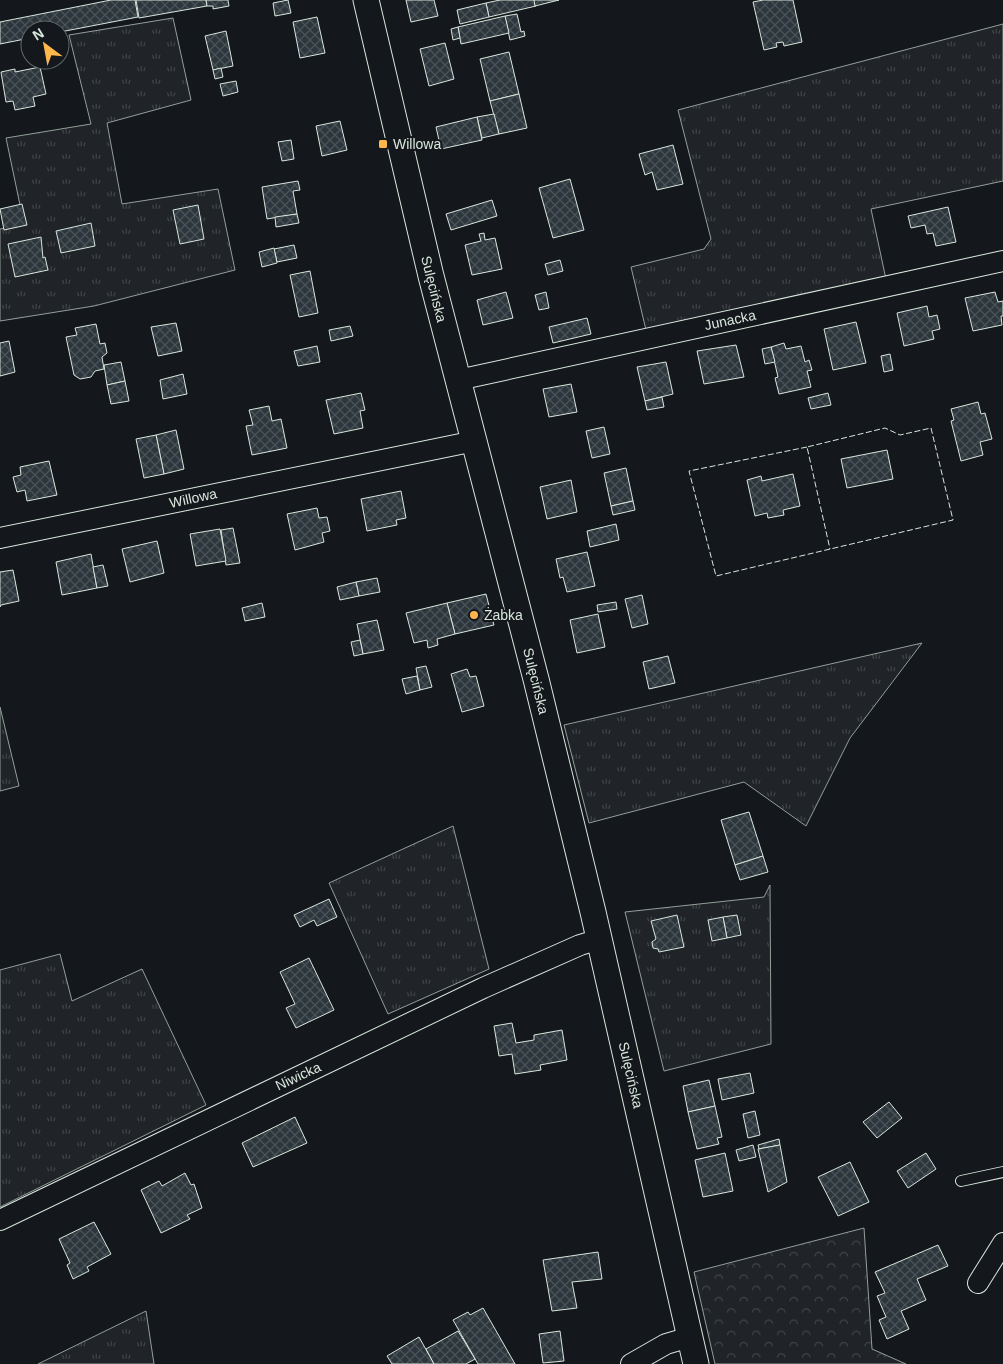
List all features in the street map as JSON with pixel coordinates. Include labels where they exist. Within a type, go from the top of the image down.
[{"type":"street","name":"Sulęcińska","points":[[366,0],[430,276],[474,441],[600,939],[696,1364]]},
{"type":"street","name":"Junacka","points":[[458,380],[1003,261]]},
{"type":"street","name":"Willowa","points":[[0,538],[474,441]]},
{"type":"street","name":"Niwicka","points":[[0,1220],[483,988],[580,945],[600,939]]},
{"type":"street","points":[[978,1283],[1003,1242]]},
{"type":"street","points":[[630,1364],[666,1344],[690,1337]]},
{"type":"lane","points":[[961,1181],[1003,1172]]},
{"type":"green space","points":[[173,18],[191,100],[107,123],[122,204],[218,189],[235,270],[94,306],[0,321],[0,229],[24,224],[6,138],[91,124],[70,35]]},
{"type":"green space","points":[[1003,24],[1003,181],[871,209],[887,284],[646,330],[631,267],[704,249],[711,239],[678,110]]},
{"type":"green space","points":[[922,643],[850,738],[806,826],[744,782],[589,823],[564,725]]},
{"type":"green space","points":[[0,707],[19,786],[0,791]]},
{"type":"green space","points":[[453,826],[489,969],[388,1014],[329,883]]},
{"type":"green space","points":[[770,885],[771,1044],[664,1071],[625,912],[764,897]]},
{"type":"green space","points":[[60,954],[72,1001],[142,969],[206,1105],[0,1207],[0,970]]},
{"type":"green space","points":[[864,1228],[872,1349],[906,1364],[715,1364],[694,1272]]},
{"type":"green space","points":[[146,1311],[154,1364],[38,1364]]},
{"type":"building","points":[[111,0],[135,0],[138,17],[70,30],[70,20],[20,20],[20,40],[0,44],[0,22]]},
{"type":"building","points":[[136,0],[206,0],[207,6],[139,18]]},
{"type":"building","points":[[206,0],[228,0],[229,6],[213,9],[213,6],[207,6]]},
{"type":"building","points":[[288,0],[291,13],[275,16],[273,3]]},
{"type":"building","points":[[406,0],[434,0],[438,16],[411,22]]},
{"type":"building","points":[[500,0],[534,0],[536,6],[489,17],[486,3]]},
{"type":"building","points":[[534,0],[559,0],[535,6]]},
{"type":"building","points":[[793,0],[802,42],[784,46],[783,42],[776,43],[777,47],[764,50],[753,2]]},
{"type":"building","points":[[486,3],[489,17],[460,24],[457,10]]},
{"type":"building","points":[[517,14],[521,32],[524,31],[525,36],[510,40],[505,16]]},
{"type":"building","points":[[505,16],[509,33],[461,44],[458,27]]},
{"type":"building","points":[[317,17],[325,53],[300,58],[293,22]]},
{"type":"building","points":[[458,27],[460,38],[453,40],[451,29]]},
{"type":"building","points":[[226,31],[233,66],[213,70],[205,36]]},
{"type":"building","points":[[445,43],[454,79],[429,86],[420,49]]},
{"type":"building","points":[[509,52],[519,94],[490,101],[480,59]]},
{"type":"building","points":[[221,68],[223,77],[215,79],[213,70]]},
{"type":"building","points":[[15,69],[15,72],[41,70],[46,94],[33,97],[35,106],[15,110],[13,101],[6,102],[1,72]]},
{"type":"building","points":[[236,81],[238,92],[223,96],[220,84]]},
{"type":"building","points":[[519,94],[527,128],[499,134],[490,101]]},
{"type":"building","points":[[494,114],[499,134],[482,138],[477,117]]},
{"type":"building","points":[[477,117],[482,140],[441,149],[436,127]]},
{"type":"building","points":[[340,121],[347,150],[322,156],[316,126]]},
{"type":"building","points":[[291,140],[294,159],[282,161],[278,142]]},
{"type":"building","points":[[673,145],[683,184],[657,190],[652,172],[645,175],[639,154]]},
{"type":"building","points":[[570,179],[584,230],[553,238],[539,188]]},
{"type":"building","points":[[298,181],[300,190],[293,191],[297,214],[267,219],[262,187]]},
{"type":"building","points":[[492,200],[497,216],[451,230],[446,214]]},
{"type":"building","points":[[22,204],[27,225],[4,230],[0,209]]},
{"type":"building","points":[[198,205],[204,239],[180,244],[173,210]]},
{"type":"building","points":[[948,207],[956,242],[936,246],[933,233],[927,234],[925,225],[911,228],[908,216]]},
{"type":"building","points":[[297,214],[299,223],[276,227],[275,217]]},
{"type":"building","points":[[91,223],[95,246],[61,253],[56,231]]},
{"type":"building","points":[[484,233],[485,240],[495,238],[502,269],[472,275],[465,245],[481,241],[479,234]]},
{"type":"building","points":[[41,237],[43,258],[45,257],[48,270],[15,277],[8,244]]},
{"type":"building","points":[[294,245],[297,258],[277,262],[274,249]]},
{"type":"building","points":[[274,248],[277,263],[262,267],[259,252]]},
{"type":"building","points":[[560,260],[563,271],[548,275],[545,264]]},
{"type":"building","points":[[310,271],[318,313],[299,317],[290,275]]},
{"type":"building","points":[[506,292],[513,318],[483,325],[477,300]]},
{"type":"building","points":[[546,292],[549,308],[539,310],[535,295]]},
{"type":"building","points":[[995,292],[998,302],[1003,301],[1002,325],[973,331],[965,298]]},
{"type":"building","points":[[927,306],[929,317],[937,315],[940,329],[932,331],[934,339],[904,346],[897,313]]},
{"type":"building","points":[[587,318],[591,334],[553,343],[549,327]]},
{"type":"building","points":[[856,322],[866,363],[833,370],[824,329]]},
{"type":"building","points":[[176,323],[182,351],[158,356],[151,327]]},
{"type":"building","points":[[96,324],[100,344],[105,343],[107,353],[102,357],[104,369],[95,371],[91,377],[80,379],[74,375],[66,337],[77,335],[75,328]]},
{"type":"building","points":[[350,326],[353,336],[331,341],[329,330]]},
{"type":"building","points":[[9,341],[15,372],[0,376],[0,343]]},
{"type":"building","points":[[784,343],[786,349],[801,346],[805,362],[809,360],[812,370],[807,371],[811,387],[779,394],[775,378],[778,377],[771,347]]},
{"type":"building","points":[[736,345],[744,377],[704,384],[697,351]]},
{"type":"building","points":[[317,346],[320,362],[298,366],[294,351]]},
{"type":"building","points":[[771,347],[775,362],[765,364],[762,349]]},
{"type":"building","points":[[890,354],[893,370],[884,372],[881,356]]},
{"type":"building","points":[[121,362],[125,381],[107,385],[104,365]]},
{"type":"building","points":[[666,362],[673,394],[645,401],[637,367]]},
{"type":"building","points":[[183,374],[187,394],[163,399],[160,380]]},
{"type":"building","points":[[125,381],[129,401],[111,404],[107,385]]},
{"type":"building","points":[[571,384],[577,412],[549,417],[543,389]]},
{"type":"building","points":[[361,393],[365,410],[360,411],[363,428],[334,434],[326,400]]},
{"type":"building","points":[[828,393],[831,405],[811,409],[808,398]]},
{"type":"building","points":[[662,397],[664,407],[647,410],[645,401]]},
{"type":"building","points":[[978,402],[981,414],[985,413],[992,439],[980,442],[983,455],[961,461],[951,421],[954,420],[951,409]]},
{"type":"building","points":[[269,406],[272,421],[281,419],[287,448],[252,455],[246,426],[253,425],[249,410]]},
{"type":"building","points":[[604,427],[610,454],[592,458],[586,431]]},
{"type":"building","points":[[176,430],[184,469],[164,474],[156,435]]},
{"type":"building","points":[[156,435],[164,474],[144,478],[136,439]]},
{"type":"building","points":[[887,450],[893,479],[847,488],[841,459]]},
{"type":"building","points":[[49,461],[57,495],[27,501],[25,490],[17,492],[13,477],[21,475],[20,467]]},
{"type":"building","points":[[626,468],[633,501],[611,506],[604,473]]},
{"type":"building","points":[[793,474],[800,506],[783,510],[784,515],[768,518],[767,513],[755,516],[747,480],[761,476],[762,481]]},
{"type":"building","points":[[571,480],[577,512],[547,519],[540,487]]},
{"type":"building","points":[[401,491],[406,518],[396,520],[397,525],[367,531],[361,499]]},
{"type":"building","points":[[633,501],[635,510],[613,515],[611,506]]},
{"type":"building","points":[[317,508],[319,518],[327,517],[330,531],[322,533],[324,542],[295,550],[287,514]]},
{"type":"building","points":[[616,524],[619,540],[590,547],[587,531]]},
{"type":"building","points":[[233,528],[240,563],[226,565],[221,530]]},
{"type":"building","points":[[220,529],[226,561],[196,566],[190,534]]},
{"type":"building","points":[[157,541],[164,573],[130,582],[122,549]]},
{"type":"building","points":[[587,552],[595,586],[567,592],[563,577],[560,578],[556,559]]},
{"type":"building","points":[[91,554],[97,588],[62,595],[56,562]]},
{"type":"building","points":[[103,565],[108,586],[97,588],[93,567]]},
{"type":"building","points":[[13,570],[19,601],[1,605],[0,607],[0,572]]},
{"type":"building","points":[[377,578],[380,592],[359,596],[356,582]]},
{"type":"building","points":[[356,582],[359,596],[340,600],[337,587]]},
{"type":"building","points":[[486,594],[494,625],[455,634],[447,603]]},
{"type":"building","points":[[642,595],[648,624],[632,628],[625,599]]},
{"type":"building","points":[[616,602],[617,609],[598,612],[597,605]]},
{"type":"building","points":[[262,603],[265,617],[245,621],[242,608]]},
{"type":"building","points":[[447,603],[455,634],[437,639],[438,645],[428,648],[427,640],[414,643],[406,613]]},
{"type":"building","points":[[598,614],[605,647],[577,653],[570,620]]},
{"type":"building","points":[[377,620],[384,650],[363,654],[357,624]]},
{"type":"building","points":[[360,640],[363,654],[354,656],[351,642]]},
{"type":"building","points":[[668,656],[675,683],[649,689],[643,662]]},
{"type":"building","points":[[426,666],[432,687],[420,690],[416,668]]},
{"type":"building","points":[[467,669],[470,677],[476,676],[484,706],[462,712],[451,674]]},
{"type":"building","points":[[417,676],[420,690],[406,694],[402,679]]},
{"type":"building","points":[[749,812],[763,856],[735,865],[721,820]]},
{"type":"building","points":[[763,856],[768,872],[740,880],[735,865]]},
{"type":"building","points":[[329,899],[337,917],[317,926],[314,920],[300,927],[294,915]]},
{"type":"building","points":[[677,915],[684,947],[659,952],[658,949],[653,948],[652,942],[656,939],[651,921]]},
{"type":"building","points":[[737,915],[741,935],[727,938],[723,917]]},
{"type":"building","points":[[723,917],[727,938],[712,941],[708,920]]},
{"type":"building","points":[[309,958],[334,1010],[296,1028],[286,1008],[295,1004],[280,972]]},
{"type":"building","points":[[512,1023],[516,1043],[534,1040],[534,1035],[562,1030],[567,1060],[540,1065],[541,1070],[515,1074],[512,1054],[499,1056],[494,1026]]},
{"type":"building","points":[[750,1073],[754,1093],[722,1100],[718,1079]]},
{"type":"building","points":[[709,1080],[715,1106],[688,1112],[683,1086]]},
{"type":"building","points":[[889,1102],[902,1118],[877,1138],[863,1122]]},
{"type":"building","points":[[715,1106],[722,1137],[717,1138],[719,1144],[697,1149],[688,1112]]},
{"type":"building","points":[[755,1111],[760,1135],[748,1138],[743,1114]]},
{"type":"building","points":[[295,1117],[307,1143],[253,1167],[242,1143]]},
{"type":"building","points":[[779,1139],[780,1145],[759,1149],[758,1145]]},
{"type":"building","points":[[753,1145],[756,1157],[739,1161],[736,1150]]},
{"type":"building","points":[[780,1145],[787,1182],[768,1192],[758,1149]]},
{"type":"building","points":[[725,1153],[733,1191],[703,1197],[695,1160]]},
{"type":"building","points":[[926,1153],[936,1169],[908,1188],[897,1171]]},
{"type":"building","points":[[850,1162],[869,1202],[838,1216],[818,1177]]},
{"type":"building","points":[[185,1173],[191,1185],[194,1184],[202,1208],[187,1215],[190,1219],[161,1233],[141,1190],[159,1181],[162,1186]]},
{"type":"building","points":[[94,1222],[111,1254],[87,1267],[89,1271],[73,1279],[67,1265],[70,1263],[59,1239]]},
{"type":"building","points":[[938,1245],[948,1266],[917,1279],[926,1300],[901,1311],[909,1329],[887,1339],[879,1320],[886,1317],[877,1296],[885,1293],[875,1272]]},
{"type":"building","points":[[598,1252],[602,1279],[572,1282],[577,1308],[552,1311],[543,1260]]},
{"type":"building","points":[[483,1308],[515,1364],[478,1364],[453,1320],[468,1312],[470,1315]]},
{"type":"building","points":[[458,1331],[475,1359],[466,1364],[434,1364],[426,1349]]},
{"type":"building","points":[[560,1331],[564,1361],[543,1363],[539,1334]]},
{"type":"building","points":[[419,1337],[434,1364],[392,1364],[387,1356]]},
{"type":"fence","points":[[807,447],[689,471],[716,576],[953,520],[931,428],[900,435],[885,428],[807,447],[830,549]]},
{"type":"place","name":"Willowa","points":[[383,144]]},
{"type":"place","name":"Żabka","points":[[474,615]]}]
